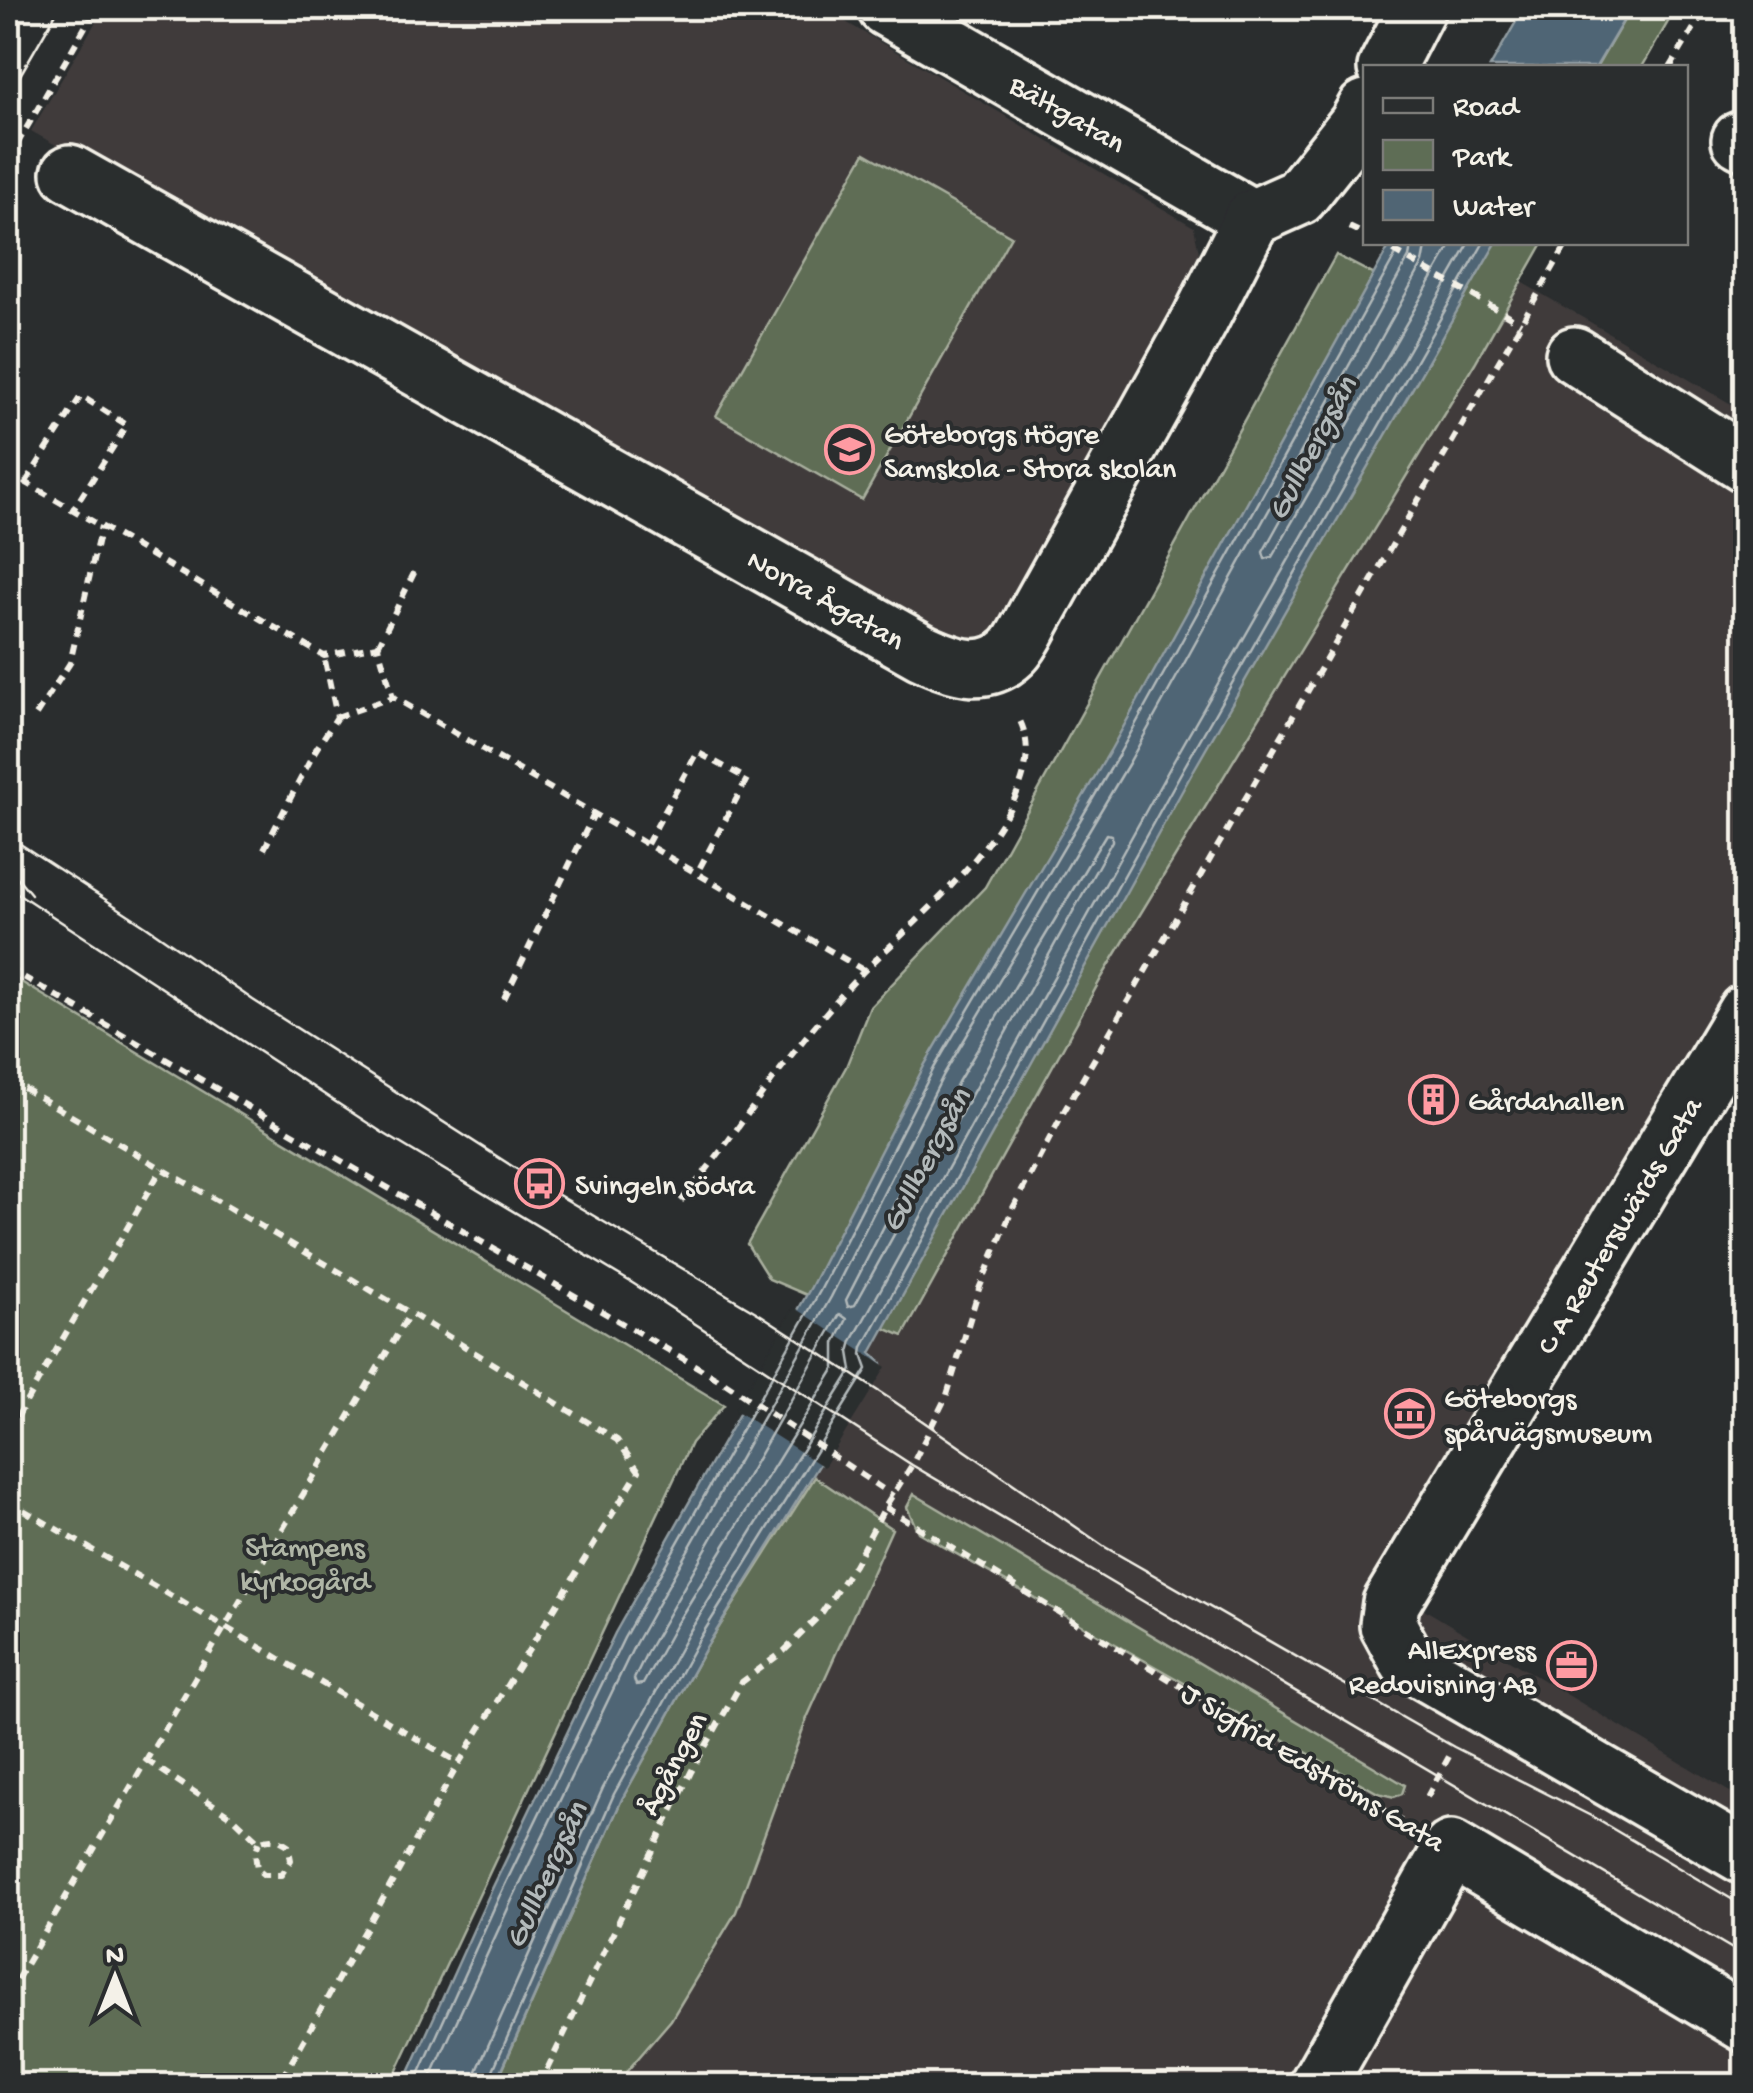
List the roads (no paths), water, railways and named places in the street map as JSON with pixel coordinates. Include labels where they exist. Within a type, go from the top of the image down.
[{"type":"street","name":"Bältgatan","points":[[886,8],[1252,218]]},
{"type":"street","points":[[1388,65],[1417,8]]},
{"type":"street","points":[[1252,218],[1299,197],[1363,113]]},
{"type":"street","name":"Norra Ågatan","points":[[70,173],[922,652],[973,670],[1013,652],[1190,337],[1252,218]]},
{"type":"street","points":[[1574,355],[1746,464]]},
{"type":"street","name":"C A Reuterswärds Gata","points":[[1746,1012],[1391,1603],[1388,1625],[1408,1662],[1746,1857]]},
{"type":"street","name":"J Sigfrid Edströms Gata","points":[[1316,2086],[1452,1849],[1746,2024]]},
{"type":"water","points":[[1524,8],[1631,8],[1597,65],[1491,65]]},
{"type":"water","name":"Gullbergsån","points":[[1390,245],[1495,245],[1191,775],[871,1353],[882,1364],[707,1646],[622,1799],[495,2085],[403,2086],[490,1893],[615,1633],[811,1287],[925,1064],[1110,751]]},
{"type":"tram line","points":[[8,31],[21,8]]},
{"type":"tram line","points":[[8,96],[59,8]]},
{"type":"tram line","points":[[8,836],[253,1000],[540,1184],[761,1315],[1105,1547],[1454,1747],[1591,1816],[1740,1904]]},
{"type":"tram line","points":[[8,866],[31,894]]},
{"type":"tram line","points":[[8,887],[383,1133],[634,1284],[912,1465],[1746,1957]]},
{"type":"place","name":"Göteborgs Högre Samskola - Stora skolan","points":[[849,450]]},
{"type":"place","name":"Gårdahallen","points":[[1433,1100]]},
{"type":"place","name":"Svingeln södra","points":[[540,1184]]},
{"type":"place","name":"Göteborgs spårvägsmuseum","points":[[1409,1414]]},
{"type":"place","name":"AllExpress Redovisning AB","points":[[1571,1666]]},
{"type":"park label","name":"Stampens kyrkogård","points":[[305,1563]]}]
